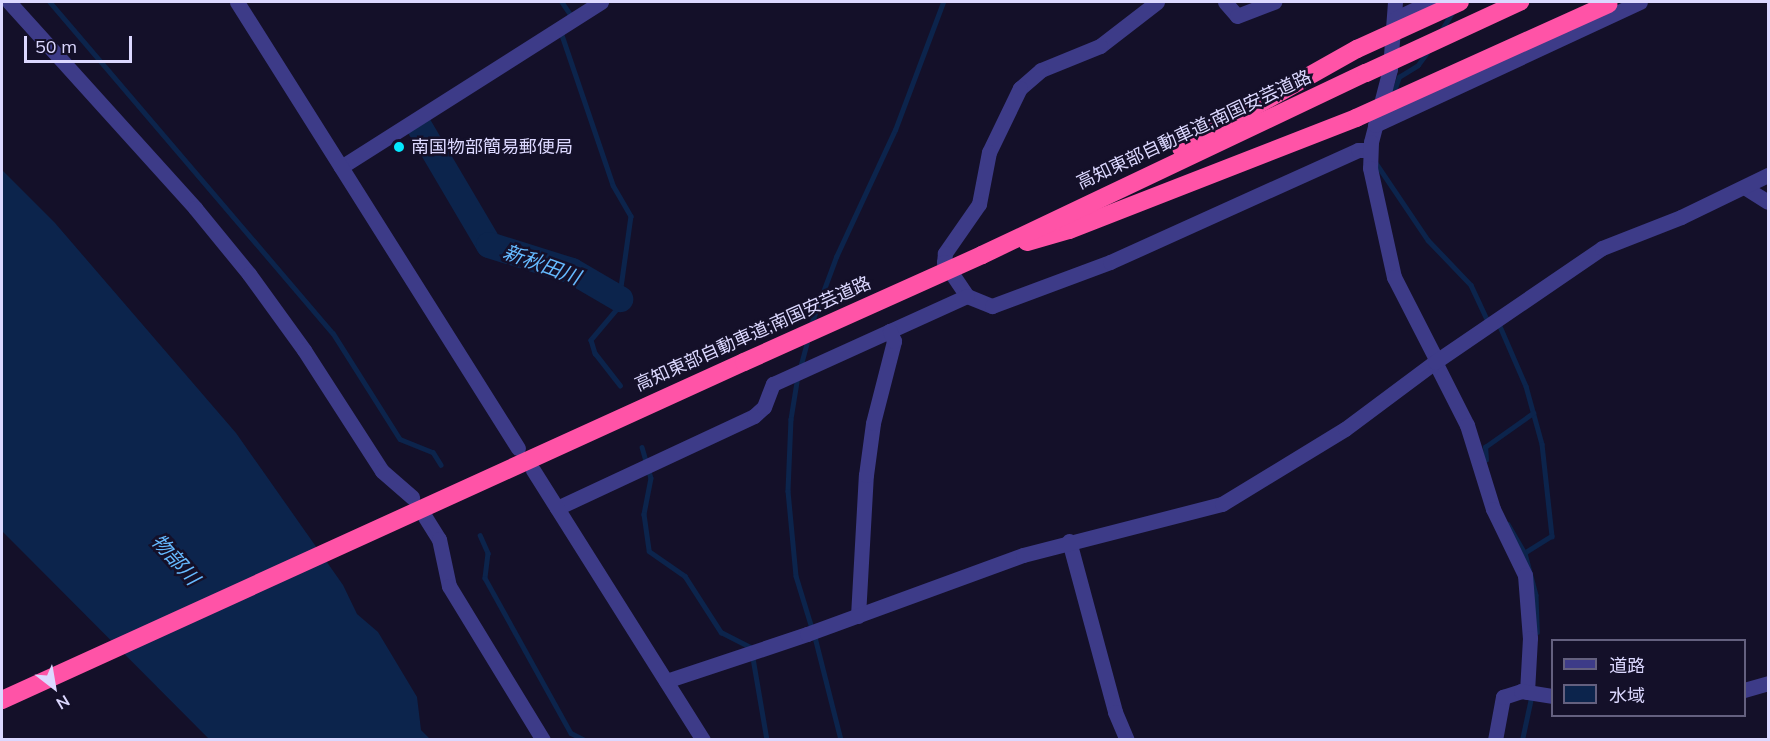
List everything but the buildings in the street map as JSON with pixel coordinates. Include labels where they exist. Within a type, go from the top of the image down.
[{"type":"highway","points":[[1103,195],[1239,113],[1357,49],[1461,2]]},
{"type":"highway","name":"高知東部自動車道;南国安芸道路","points":[[2,700],[398,517],[982,255],[1103,195],[1520,2]]},
{"type":"highway","points":[[982,255],[1069,230],[1356,118],[1610,3]]},
{"type":"street","points":[[9,2],[236,257],[304,350],[382,471],[412,497]]},
{"type":"street","points":[[237,2],[518,448]]},
{"type":"street","points":[[341,167],[601,2]]},
{"type":"street","points":[[1157,2],[1100,46],[1041,70],[1020,88],[989,152],[980,204],[945,253],[944,262],[967,296],[992,306],[1110,261],[1358,150],[1370,150]]},
{"type":"street","points":[[1225,2],[1237,16],[1274,2]]},
{"type":"street","points":[[1395,2],[1396,18],[1385,94],[1375,124],[1370,150],[1370,168],[1394,277],[1467,425],[1493,509],[1525,575],[1530,638],[1527,692]]},
{"type":"street","points":[[1396,18],[1431,2]]},
{"type":"street","points":[[1375,124],[1640,2]]},
{"type":"street","points":[[666,681],[1069,541],[1222,504],[1345,429],[1436,361],[1602,248],[1682,217],[1768,176]]},
{"type":"street","points":[[1744,187],[1768,202]]},
{"type":"street","points":[[557,508],[754,416],[764,406],[773,384],[967,296]]},
{"type":"street","points":[[858,616],[866,475],[873,423],[894,341],[890,331]]},
{"type":"street","points":[[533,470],[703,740]]},
{"type":"street","points":[[425,517],[439,539],[449,586],[543,740]]},
{"type":"street","points":[[1069,541],[1115,712],[1127,740]]},
{"type":"street","points":[[1746,689],[1768,683]]},
{"type":"street","points":[[1495,740],[1503,698],[1527,692],[1551,696]]},
{"type":"water","name":"物部川","points":[[2,170],[55,223],[236,433],[343,585],[357,614],[378,632],[417,697],[421,730],[430,739],[209,739],[2,531]]},
{"type":"waterway","points":[[50,2],[333,333],[400,439],[433,452],[441,465]]},
{"type":"waterway","points":[[562,2],[570,14]]},
{"type":"waterway","points":[[810,327],[836,257],[895,130],[943,2]]},
{"type":"waterway","points":[[1441,31],[1452,13]]},
{"type":"waterway","points":[[562,35],[613,185],[631,216],[618,308],[591,340],[595,353],[620,385]]},
{"type":"waterway","points":[[1392,97],[1399,77],[1418,65],[1428,51]]},
{"type":"waterway","name":"新秋田川","points":[[419,126],[489,245],[572,271],[620,299]]},
{"type":"waterway","points":[[1376,163],[1428,240],[1471,285],[1487,320]]},
{"type":"waterway","points":[[1499,324],[1526,386],[1542,444],[1552,536],[1525,553],[1536,595],[1537,632]]},
{"type":"waterway","points":[[800,368],[808,338]]},
{"type":"waterway","points":[[798,376],[791,419],[788,491],[796,576],[812,628]]},
{"type":"waterway","points":[[1486,460],[1485,447],[1533,413]]},
{"type":"waterway","points":[[642,447],[651,478],[644,514],[649,551],[685,576],[721,632],[750,647]]},
{"type":"waterway","points":[[1508,524],[1525,553]]},
{"type":"waterway","points":[[480,535],[488,553],[485,578],[571,733],[585,740]]},
{"type":"waterway","points":[[815,637],[841,740]]},
{"type":"waterway","points":[[753,658],[767,740]]},
{"type":"waterway","points":[[1522,740],[1531,698]]},
{"type":"place","name":"南国物部簡易郵便局","points":[[399,147]]}]
